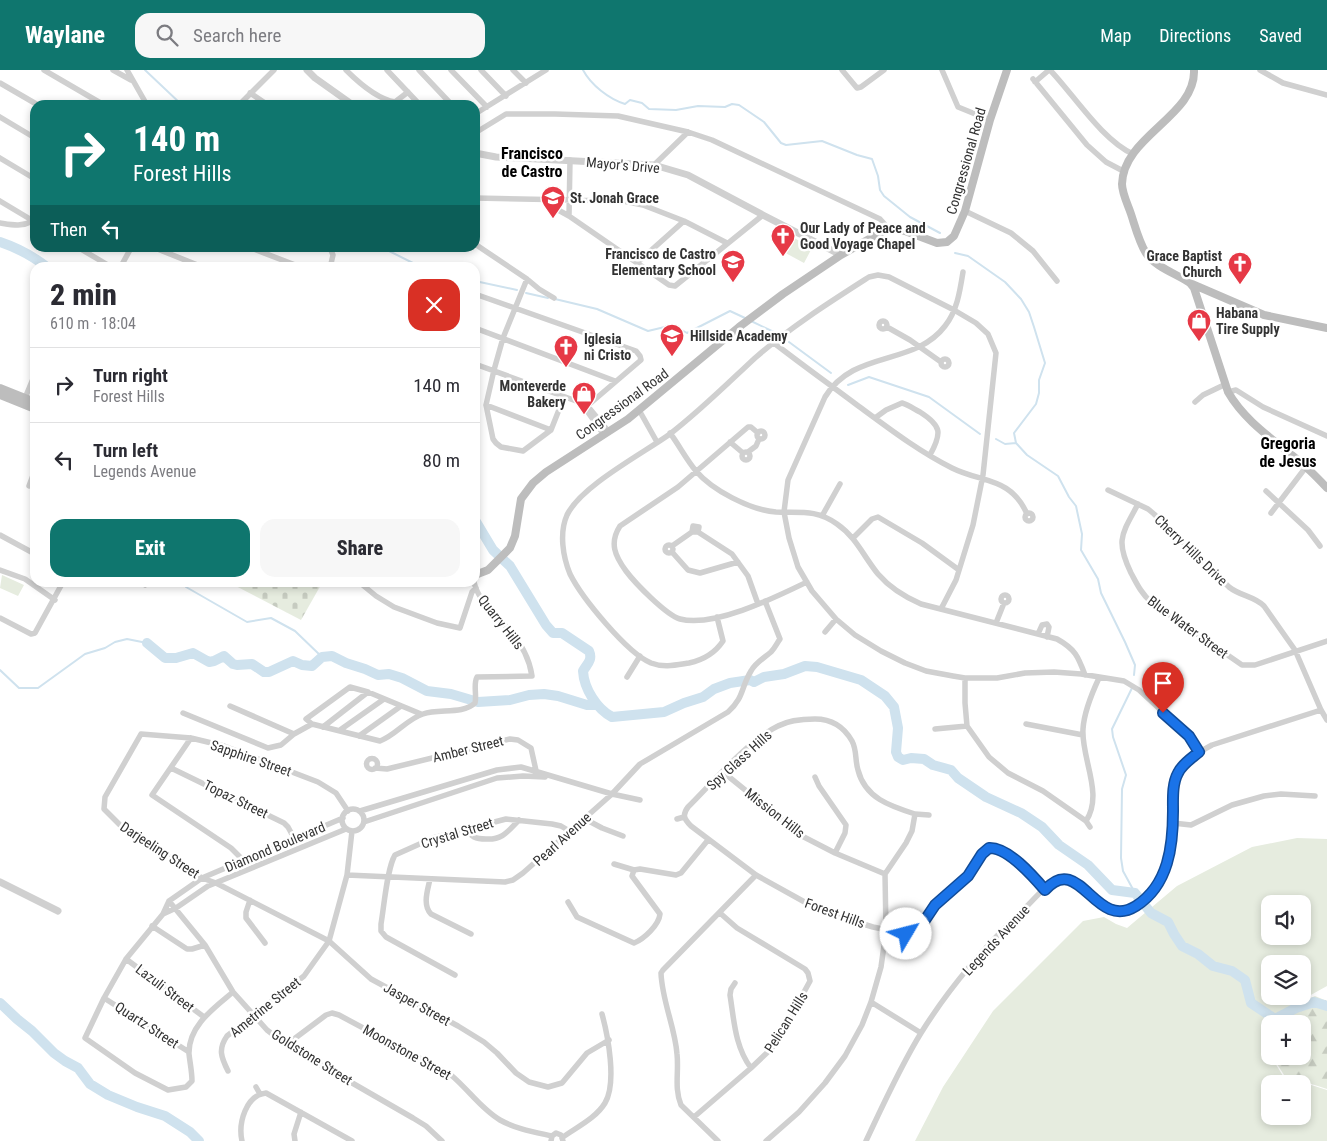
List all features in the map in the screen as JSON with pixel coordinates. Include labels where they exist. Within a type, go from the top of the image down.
[{"type":"main road","name":"Congressional Road","points":[[480,573],[488,570],[507,552],[512,544],[521,499],[530,486],[546,472],[606,434],[639,410],[758,312],[841,255],[869,238],[889,229],[905,231],[932,242],[944,243],[951,239],[957,232],[965,211],[990,120],[1007,70]]},
{"type":"main road","points":[[1194,70],[1190,90],[1184,100],[1133,154],[1122,184],[1135,227],[1146,253],[1155,262],[1190,283],[1264,316],[1327,328]]},
{"type":"main road","points":[[1190,283],[1199,299],[1227,388],[1236,406],[1246,418],[1306,467],[1327,488]]},
{"type":"main road","points":[[1199,299],[1204,294],[1211,292]]},
{"type":"main road","points":[[0,388],[30,400]]},
{"type":"main road","points":[[0,395],[30,407]]},
{"type":"street","points":[[44,70],[95,100]]},
{"type":"street","points":[[113,70],[132,81]]},
{"type":"street","points":[[127,70],[143,100]]},
{"type":"street","points":[[244,100],[274,70]]},
{"type":"street","points":[[307,70],[345,100]]},
{"type":"street","points":[[346,70],[358,82],[387,100]]},
{"type":"street","points":[[387,70],[415,100]]},
{"type":"street","points":[[419,70],[447,100]]},
{"type":"street","points":[[450,70],[487,107]]},
{"type":"street","points":[[481,70],[506,96]]},
{"type":"street","points":[[513,70],[526,83]]},
{"type":"street","points":[[480,111],[544,70]]},
{"type":"street","points":[[842,70],[857,88],[862,87],[884,70]]},
{"type":"street","points":[[942,70],[958,107],[990,120]]},
{"type":"street","points":[[1126,172],[1106,162],[1087,145],[1034,80],[1050,70],[1106,134],[1126,151],[1133,154]]},
{"type":"street","points":[[1260,70],[1283,83],[1327,96]]},
{"type":"street","points":[[0,83],[30,100]]},
{"type":"street","points":[[398,100],[408,92]]},
{"type":"street","points":[[250,93],[260,100]]},
{"type":"street","points":[[480,130],[506,114],[545,114],[618,116],[688,132],[712,140],[880,219],[889,229]]},
{"type":"street","points":[[0,118],[30,135]]},
{"type":"street","points":[[654,165],[688,132]]},
{"type":"street","name":"Mayor's Drive","points":[[480,154],[496,157],[654,165],[688,175],[841,255]]},
{"type":"street","points":[[0,158],[30,176]]},
{"type":"street","points":[[569,216],[570,160]]},
{"type":"street","points":[[480,198],[623,201],[644,205],[684,221],[727,243]]},
{"type":"street","points":[[547,200],[552,206],[669,285],[675,286],[763,215]]},
{"type":"street","points":[[0,201],[30,219]]},
{"type":"street","points":[[965,211],[1012,233],[1038,256],[1057,281]]},
{"type":"street","points":[[637,263],[684,221]]},
{"type":"street","points":[[0,223],[17,226],[30,223]]},
{"type":"street","points":[[480,247],[554,298]]},
{"type":"street","points":[[86,252],[103,262]]},
{"type":"street","points":[[165,252],[190,262]]},
{"type":"street","points":[[261,252],[287,262]]},
{"type":"street","points":[[963,272],[959,296],[954,310],[946,326],[934,338],[920,348],[866,364],[839,378],[825,397],[788,480],[784,512],[789,538],[798,566],[823,605],[836,619],[855,635],[905,663],[926,670],[965,678],[997,678],[1025,673],[1054,672],[1124,681],[1139,690],[1189,736],[1199,752]]},
{"type":"street","points":[[717,616],[722,641],[712,654],[696,662],[666,666],[652,663],[640,656],[625,643],[584,596],[570,574],[564,552],[562,531],[566,517],[573,504],[586,491],[670,433],[774,344],[869,277],[878,275],[889,277],[976,323],[988,334],[996,353],[982,479],[973,525],[960,570],[941,609]]},
{"type":"street","points":[[527,279],[503,338],[486,405],[493,439],[501,447],[523,451],[551,430],[564,397]]},
{"type":"street","points":[[480,296],[636,351],[641,360],[615,380],[586,407]]},
{"type":"street","points":[[887,327],[910,340],[941,362]]},
{"type":"street","points":[[480,330],[615,380]]},
{"type":"street","points":[[774,344],[831,387],[930,456],[967,476],[1000,484],[1011,491],[1024,506],[1027,514]]},
{"type":"street","points":[[480,366],[579,402],[586,407],[587,411],[606,434]]},
{"type":"street","points":[[26,398],[30,387]]},
{"type":"street","points":[[1195,402],[1203,395],[1227,388],[1236,390],[1263,407],[1327,436]]},
{"type":"street","points":[[875,418],[886,410],[902,403],[932,420],[937,425],[938,434],[930,456]]},
{"type":"street","points":[[486,405],[551,430]]},
{"type":"street","points":[[639,410],[657,442]]},
{"type":"street","points":[[730,442],[746,453],[756,446],[758,436],[751,427],[748,427],[730,442],[696,471],[678,488],[620,526],[613,542],[614,551],[627,573],[670,615],[678,619],[700,620],[717,616],[758,604],[807,582]]},
{"type":"street","points":[[670,433],[696,471],[721,491],[737,500],[773,512],[809,512],[822,516],[837,524],[853,538],[878,574],[894,589],[921,604],[1038,634],[1068,645],[1078,655],[1085,675]]},
{"type":"street","points":[[1271,513],[1306,467]]},
{"type":"street","points":[[822,516],[840,484]]},
{"type":"street","name":"Cherry Hills Drive","points":[[1108,490],[1154,514],[1229,587],[1237,593],[1259,600],[1295,650],[1327,720]]},
{"type":"street","points":[[1266,491],[1308,530],[1320,546]]},
{"type":"street","name":"Blue Water Street","points":[[1138,504],[1126,527],[1121,546],[1126,561],[1146,598],[1242,665],[1255,665],[1295,650],[1327,641]]},
{"type":"street","points":[[853,538],[872,520],[878,517],[922,543],[960,570]]},
{"type":"street","points":[[738,562],[700,573],[688,570],[672,549],[695,532],[727,549],[738,562],[748,576],[758,604]]},
{"type":"street","points":[[0,535],[30,551]]},
{"type":"street","points":[[0,570],[30,583]]},
{"type":"street","points":[[36,587],[55,600]]},
{"type":"street","points":[[0,618],[31,634],[35,633],[61,587]]},
{"type":"street","name":"Quarry Hills","points":[[366,587],[388,604],[448,626],[460,628],[474,587]]},
{"type":"street","name":"Quarry Hills","points":[[421,714],[446,710],[462,710],[475,703],[476,677],[532,676],[530,664],[520,643],[480,599],[476,587]]},
{"type":"street","name":"Pearl Avenue","points":[[347,875],[505,882],[523,874],[612,794],[640,764],[728,712],[736,705],[751,670],[772,650],[780,639],[765,601]]},
{"type":"street","points":[[996,623],[1004,603]]},
{"type":"street","points":[[825,632],[836,619]]},
{"type":"street","points":[[1038,634],[1042,625],[1047,624],[1049,627],[1048,637]]},
{"type":"street","points":[[627,677],[640,656]]},
{"type":"street","points":[[965,678],[967,726],[989,757],[1008,773],[1043,791],[1086,821],[1090,827]]},
{"type":"street","points":[[1086,821],[1092,805],[1092,791],[1083,729],[1089,703],[1099,678]]},
{"type":"street","points":[[350,687],[368,692],[421,714],[380,742],[312,724],[306,719],[350,687]]},
{"type":"street","points":[[323,727],[368,692]]},
{"type":"street","points":[[340,730],[384,699]]},
{"type":"street","points":[[230,706],[294,734]]},
{"type":"street","points":[[359,736],[401,706]]},
{"type":"street","name":"Legends Avenue","points":[[866,1141],[897,1076],[921,1033],[948,993],[993,940],[1051,883],[1067,880],[1081,886],[1107,909],[1115,912],[1136,906],[1148,896],[1163,874],[1170,848],[1173,823],[1173,792],[1177,774],[1186,763],[1199,752],[1212,745],[1321,710]]},
{"type":"street","points":[[183,714],[268,748],[280,745],[294,734],[312,724]]},
{"type":"street","name":"Spy Glass Hills","points":[[684,817],[684,812],[688,807],[762,736],[779,726],[807,719],[827,720],[841,728],[853,742],[858,772],[872,794],[887,805],[915,814],[929,814]]},
{"type":"street","points":[[1026,724],[1083,735]]},
{"type":"street","points":[[935,729],[967,726]]},
{"type":"street","name":"Sapphire Street","points":[[141,734],[190,738],[224,746],[318,782],[336,793],[348,811]]},
{"type":"street","name":"Darjeeling Street","points":[[141,734],[105,797],[104,809],[120,825],[202,878],[216,883]]},
{"type":"street","points":[[190,738],[152,795],[231,848],[243,860]]},
{"type":"street","name":"Amber Street","points":[[375,768],[387,769],[510,739],[518,740],[531,748],[537,774]]},
{"type":"street","points":[[537,774],[497,778],[364,822],[359,830],[349,830],[343,824],[343,818],[348,811],[354,809],[360,811],[498,770],[521,767],[537,774],[640,800]]},
{"type":"street","name":"Topaz Street","points":[[171,768],[284,823],[294,838]]},
{"type":"street","name":"Mission Hills","points":[[723,772],[802,836],[835,853],[885,874]]},
{"type":"street","points":[[816,777],[819,786],[846,825],[845,833],[835,853]]},
{"type":"street","points":[[1173,823],[1191,825],[1232,805],[1264,796],[1282,794],[1315,796]]},
{"type":"street","points":[[360,811],[364,822]]},
{"type":"street","points":[[766,1141],[814,1097],[835,1070],[862,1025],[881,967],[886,931],[885,874],[912,831],[915,814]]},
{"type":"street","points":[[677,819],[684,817],[691,826],[708,840],[756,875],[662,973],[677,1055],[677,1093],[681,1105],[718,1141]]},
{"type":"street","name":"Diamond Boulevard","points":[[189,1052],[192,1081],[186,1087],[168,1090],[134,1073],[85,1038],[104,998],[126,959],[163,914],[169,901],[202,878],[343,818]]},
{"type":"street","name":"Crystal Street","points":[[455,975],[386,937],[381,931],[392,860],[399,852],[433,838],[506,819],[552,824],[561,826],[571,832]]},
{"type":"street","points":[[585,819],[623,836]]},
{"type":"street","points":[[464,829],[476,839],[495,840],[504,835],[520,820]]},
{"type":"street","name":"Diamond Boulevard","points":[[163,914],[176,908],[208,886],[349,830]]},
{"type":"street","name":"Ametrine Street","points":[[228,1071],[221,1056],[221,1045],[227,1036],[304,976],[329,941],[347,875],[349,830]]},
{"type":"street","points":[[614,864],[634,870],[640,869],[676,875],[681,873],[708,840]]},
{"type":"street","name":"Forest Hills","points":[[756,875],[830,914],[886,931],[906,934],[918,930],[935,905],[968,876],[982,854],[989,848],[997,849],[1019,864],[1032,874],[1045,890]]},
{"type":"street","points":[[568,902],[577,917],[634,943],[641,940],[660,920],[660,914],[632,876],[634,870]]},
{"type":"street","points":[[430,879],[426,904],[427,910],[431,914],[471,934]]},
{"type":"street","points":[[0,882],[58,911]]},
{"type":"street","name":"Jasper Street","points":[[216,883],[329,941],[371,979],[484,1042],[516,1073],[529,1082],[548,1087],[562,1083],[587,1053],[609,1040]]},
{"type":"street","points":[[250,900],[246,918],[265,943]]},
{"type":"street","name":"Goldstone Street","points":[[169,901],[205,945],[233,992],[267,1030],[288,1046],[426,1126],[442,1141]]},
{"type":"street","name":"Pelican Hills","points":[[694,1117],[770,1049],[784,1029],[809,985],[810,976],[805,969],[737,928],[720,913]]},
{"type":"street","points":[[152,926],[187,949],[192,950],[205,945]]},
{"type":"street","name":"Lazuli Street","points":[[126,959],[204,1017]]},
{"type":"street","points":[[735,983],[730,995],[738,1044],[742,1056],[751,1068]]},
{"type":"street","points":[[189,1052],[194,1032],[204,1017],[233,992]]},
{"type":"street","name":"Quartz Street","points":[[104,998],[189,1052]]},
{"type":"street","points":[[871,1002],[921,1033]]},
{"type":"street","name":"Moonstone Street","points":[[288,1046],[294,1039],[326,1015],[332,1013],[340,1015],[451,1076],[466,1087],[486,1109],[500,1120],[516,1128],[551,1138],[556,1133],[563,1139]]},
{"type":"street","points":[[563,1139],[596,1114],[606,1102],[611,1088],[609,1040],[602,1014]]},
{"type":"street","points":[[256,1086],[260,1094]]},
{"type":"street","points":[[242,1141],[241,1127],[249,1103],[254,1097],[266,1093],[351,1141]]},
{"type":"street","points":[[296,1141],[294,1134],[301,1112]]},
{"type":"green space","points":[[789,235],[812,248],[804,263],[780,250]]},
{"type":"green space","points":[[2,575],[24,585],[18,596],[0,588]]},
{"type":"green space","points":[[238,587],[320,587],[301,620]]},
{"type":"green space","points":[[1297,838],[1327,839],[1327,986],[1311,995],[1311,955],[1261,955],[1261,1005],[1293,1005],[1276,1015],[1261,1015],[1261,1065],[1276,1065],[1282,1075],[1261,1075],[1261,1125],[1311,1125],[1311,1085],[1327,1090],[1327,1141],[915,1141],[943,1087],[993,1011],[1083,921],[1104,917],[1127,928],[1177,886],[1252,847]]},
{"type":"green space","points":[[1315,996],[1327,1001],[1327,1089],[1311,1084],[1311,1075],[1284,1075],[1278,1065],[1311,1065],[1311,1015],[1278,1015],[1295,1005],[1311,1005],[1311,998]]},
{"type":"waterway","points":[[145,70],[177,100]]},
{"type":"waterway","points":[[583,70],[586,76],[601,91],[625,104],[630,100],[642,103],[649,109],[676,110],[698,106],[725,107],[732,104],[739,105],[764,122],[781,143],[786,145],[822,141],[872,159],[878,176],[880,190],[884,196],[910,217],[940,233]]},
{"type":"waterway","points":[[0,242],[40,262]]},
{"type":"waterway","points":[[391,252],[411,262]]},
{"type":"waterway","points":[[955,253],[968,256],[1005,282],[1021,299],[1029,312],[1045,363],[1039,380],[1039,393],[1036,404],[1014,433],[1016,443],[1027,455],[1058,476],[1076,506],[1082,534],[1081,550],[1098,579],[1101,593],[1135,665],[1134,675]]},
{"type":"waterway","points":[[480,282],[517,290]]},
{"type":"waterway","points":[[526,293],[548,298]]},
{"type":"waterway","points":[[555,299],[597,309],[648,331],[673,325],[687,333],[730,311],[745,318]]},
{"type":"waterway","points":[[751,321],[776,333]]},
{"type":"waterway","points":[[789,342],[831,373]]},
{"type":"waterway","points":[[848,385],[869,377],[929,397],[980,434]]},
{"type":"waterway","points":[[996,439],[1005,444],[1016,443]]},
{"type":"waterway","points":[[480,528],[493,550],[510,566],[546,625],[553,633],[562,633],[589,651],[590,659],[583,671],[586,685],[596,704],[612,717],[664,712],[703,697],[714,689],[730,683],[750,680],[754,682],[764,677],[784,674],[805,666],[817,667],[861,680],[885,696],[894,707],[898,728],[896,752],[898,757],[903,760],[911,758],[924,759],[933,765],[951,770],[958,778],[986,797],[1021,813],[1042,827],[1059,845],[1088,865],[1112,890],[1135,893],[1151,913],[1168,922],[1182,946],[1198,954],[1213,966],[1232,971],[1245,980],[1251,1003],[1275,1019],[1296,1008],[1314,1002],[1327,1006]]},
{"type":"waterway","points":[[186,587],[247,622],[271,618],[295,631],[322,657]]},
{"type":"waterway","points":[[0,670],[19,688],[38,688],[85,654],[127,639],[147,643]]},
{"type":"waterway","points":[[147,643],[165,658],[176,658],[193,653],[209,662],[224,656],[233,664],[252,664],[264,672],[269,672],[293,661],[302,665],[312,666],[322,657],[332,656],[378,675],[389,674],[402,678],[427,691],[451,694],[478,702],[510,700],[529,695],[544,694],[558,696],[587,705],[597,705]]},
{"type":"waterway","points":[[1132,688],[1112,729],[1126,775],[1122,789],[1121,858],[1123,871],[1135,893]]},
{"type":"waterway","points":[[0,1003],[54,1053],[78,1068],[90,1084],[108,1095],[165,1116],[190,1132],[199,1141]]},
{"type":"place","name":"St. Jonah Grace","points":[[553,219]]},
{"type":"place","name":"Our Lady of Peace and Good Voyage Chapel","points":[[783,257]]},
{"type":"place","name":"Francisco de Castro Elementary School","points":[[733,283]]},
{"type":"place","name":"Grace Baptist Church","points":[[1240,285]]},
{"type":"place","name":"Habana Tire Supply","points":[[1199,342]]},
{"type":"place","name":"Hillside Academy","points":[[672,357]]},
{"type":"place","name":"Iglesia ni Cristo","points":[[566,368]]},
{"type":"place","name":"Monteverde Bakery","points":[[584,415]]},
{"type":"district","name":"Francisco de Castro","points":[[532,162]]},
{"type":"district","name":"Gregoria de Jesus","points":[[1288,452]]},
{"type":"route","points":[[906,934],[918,930],[935,905],[968,876],[982,854],[989,848],[997,849],[1008,855],[1032,874],[1045,890],[1051,883],[1059,880],[1074,881],[1099,903],[1115,912],[1136,906],[1148,896],[1158,884],[1168,862],[1173,823],[1173,792],[1177,774],[1199,752],[1189,736],[1163,713]]}]
